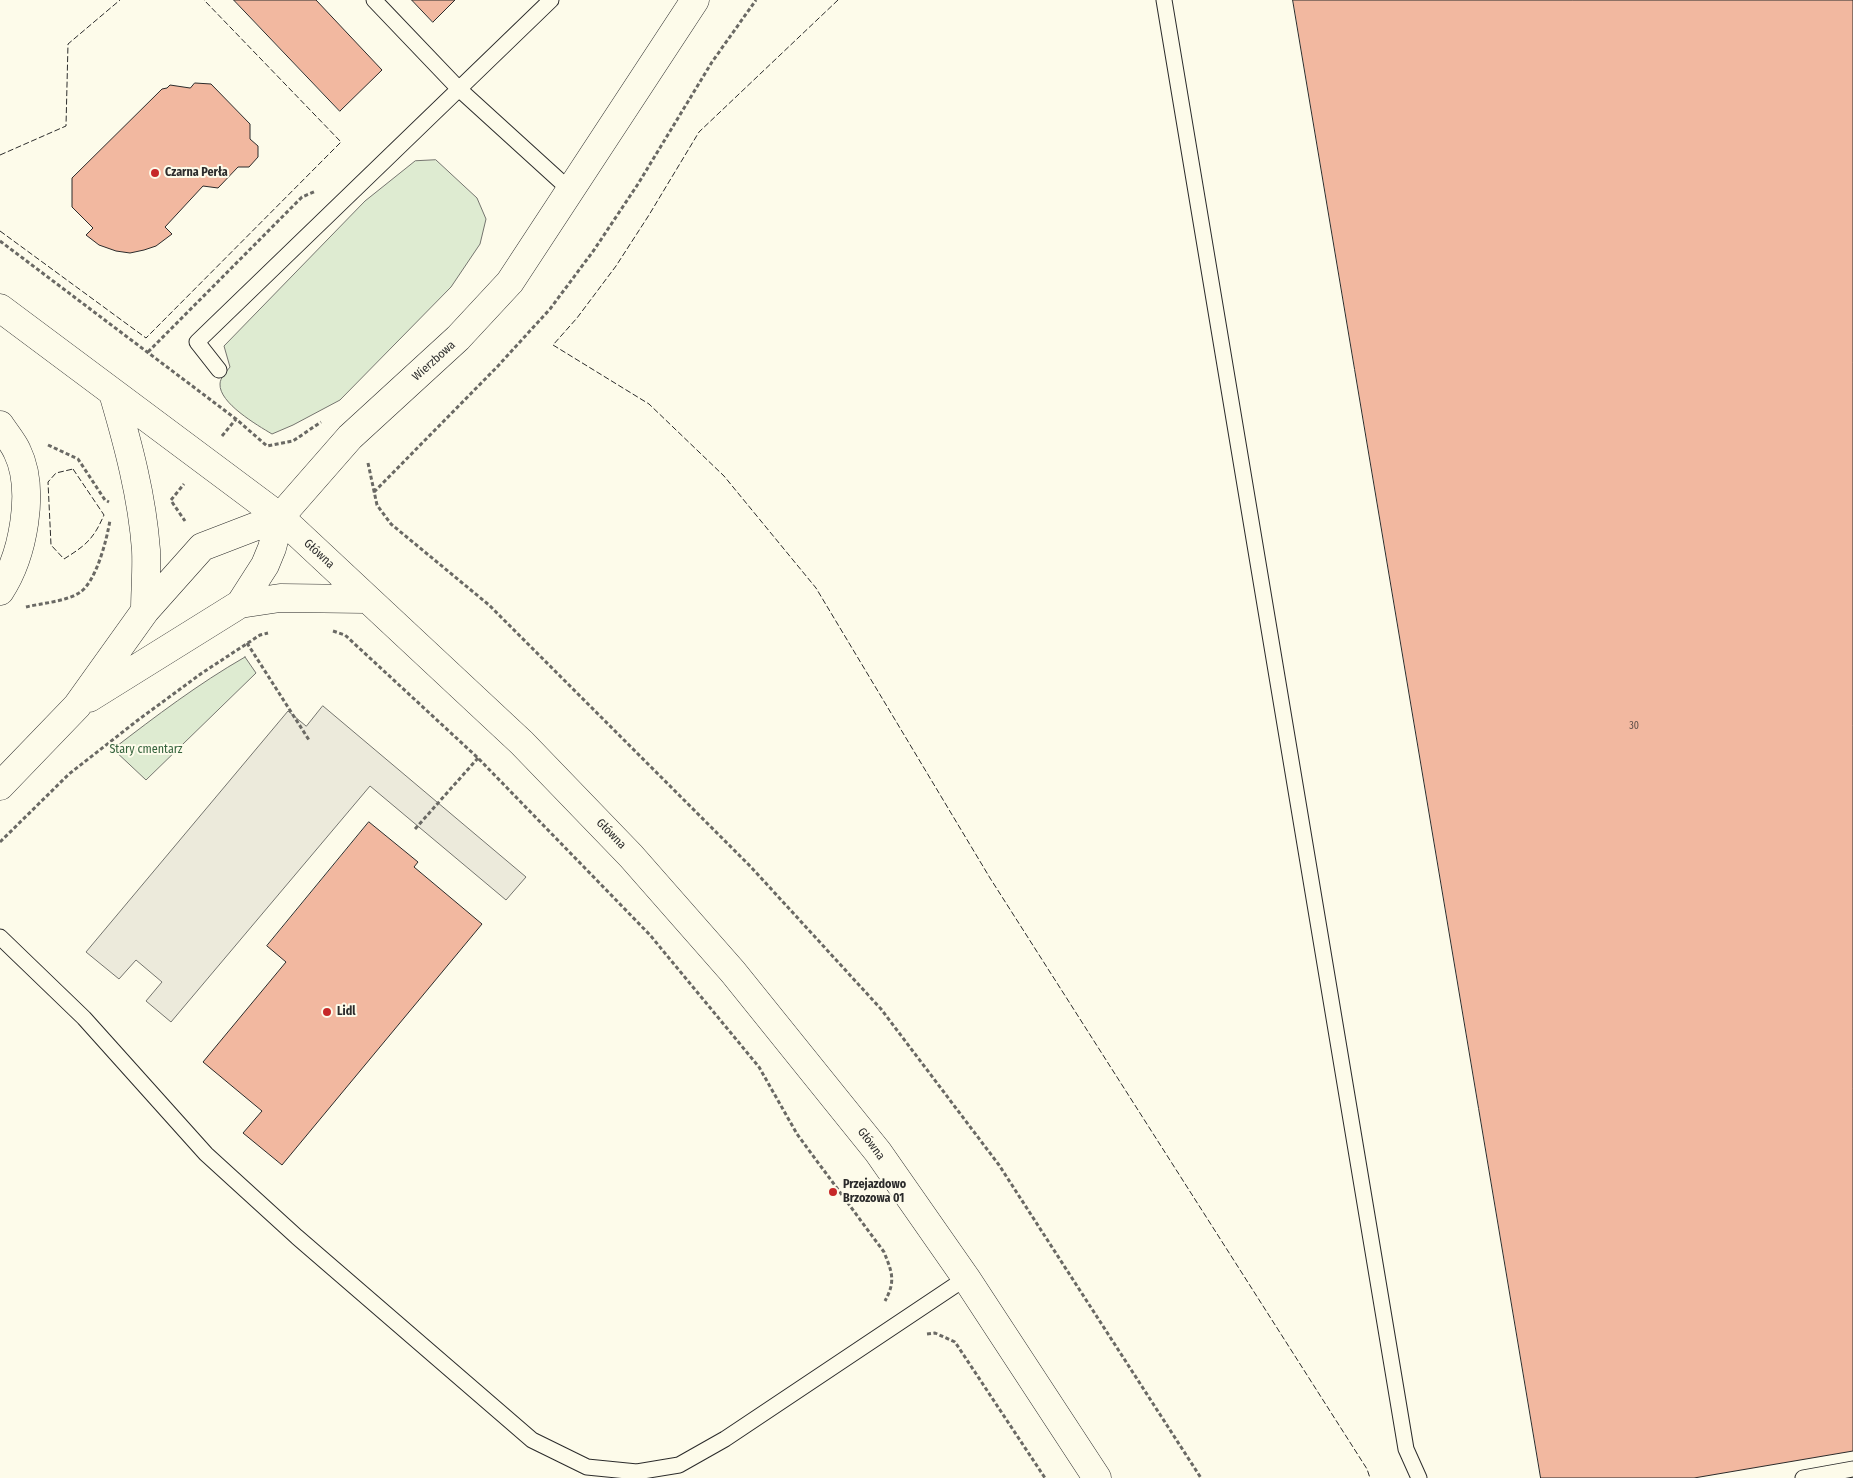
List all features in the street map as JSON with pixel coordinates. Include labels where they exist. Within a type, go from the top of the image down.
[{"type":"main road","name":"Wierzbowa","points":[[280,517],[350,437],[458,338],[510,282],[695,0]]},
{"type":"main road","name":"Główna","points":[[0,308],[280,517],[522,743],[631,856],[733,972],[878,1152],[966,1278],[1096,1478]]},
{"type":"main road","points":[[113,393],[129,447],[140,500],[146,551],[145,611]]},
{"type":"main road","points":[[0,425],[17,451],[23,470],[26,499],[24,530],[14,563],[8,600]]},
{"type":"main road","points":[[240,604],[265,565],[272,548],[280,517]]},
{"type":"main road","points":[[0,786],[77,706],[145,611],[202,547],[280,517]]},
{"type":"main road","points":[[77,706],[240,604],[280,598],[366,599]]},
{"type":"lane","points":[[374,0],[459,89],[570,190]]},
{"type":"lane","points":[[219,370],[197,342],[551,0]]},
{"type":"lane","points":[[1164,0],[1406,1448],[1419,1478]]},
{"type":"lane","points":[[0,937],[84,1018],[206,1154],[297,1237],[532,1440],[587,1467],[637,1472],[679,1464],[725,1439],[966,1278]]},
{"type":"lane","points":[[1803,1478],[1853,1469]]},
{"type":"path","points":[[374,492],[497,367],[550,309],[594,250],[638,184],[712,62],[756,0]]},
{"type":"path","points":[[148,352],[302,197],[318,190]]},
{"type":"path","points":[[0,241],[202,391],[267,446],[293,441],[323,420]]},
{"type":"path","points":[[17,451],[41,442],[78,459],[105,500],[112,504]]},
{"type":"path","points":[[367,458],[377,505],[391,524],[496,612],[751,867],[881,1009],[999,1165],[1201,1478]]},
{"type":"path","points":[[8,600],[63,599],[80,593],[95,574],[111,514]]},
{"type":"path","points":[[329,629],[345,635],[478,758],[650,936],[759,1067],[797,1134],[884,1252],[893,1273],[891,1291],[883,1306]]},
{"type":"path","points":[[0,842],[69,774],[138,720],[202,673],[260,635],[276,631]]},
{"type":"path","points":[[248,643],[309,740]]},
{"type":"path","points":[[415,829],[478,758]]},
{"type":"path","points":[[922,1334],[935,1333],[955,1342],[1045,1478]]},
{"type":"green space","points":[[436,160],[477,198],[486,219],[480,244],[451,287],[340,400],[272,434],[240,413],[221,391],[221,380],[230,367],[224,346],[365,201],[415,161]]},
{"type":"green space","name":"Stary cmentarz","points":[[245,657],[256,673],[146,780],[113,749],[194,689]]},
{"type":"shaded area","points":[[323,706],[526,877],[506,900],[370,786],[171,1022],[146,1001],[162,982],[136,960],[119,979],[86,952],[288,711],[306,726]]},
{"type":"building","points":[[234,0],[316,0],[382,70],[340,111]]},
{"type":"building","points":[[412,0],[455,0],[433,22]]},
{"type":"building","points":[[1293,0],[1853,0],[1853,1451],[1694,1478],[1541,1478]]},
{"type":"building","name":"Czarna Perła","points":[[195,83],[211,84],[250,124],[250,139],[258,146],[258,157],[249,167],[238,167],[218,188],[203,186],[165,227],[172,234],[156,246],[130,253],[116,251],[99,245],[86,235],[93,228],[72,207],[72,178],[162,89],[170,85],[190,88]]},
{"type":"building","name":"Lidl","points":[[369,822],[418,862],[414,867],[482,924],[282,1165],[243,1133],[262,1111],[203,1062],[286,962],[267,946]]},
{"type":"fence","points":[[0,155],[66,126],[68,44],[120,0]]},
{"type":"fence","points":[[0,231],[146,338],[341,142],[204,0]]},
{"type":"fence","points":[[838,0],[699,132],[616,266],[577,318],[553,345],[649,404],[724,476],[816,588],[990,878],[1367,1469],[1370,1478]]},
{"type":"fence","points":[[73,469],[104,515],[88,541],[64,559],[51,545],[48,482],[56,473],[73,469]]},
{"type":"place","name":"Czarna Perła","points":[[155,173]]},
{"type":"place","name":"Lidl","points":[[327,1012]]},
{"type":"place","name":"Przejazdowo Brzozowa 01","points":[[833,1192]]}]
